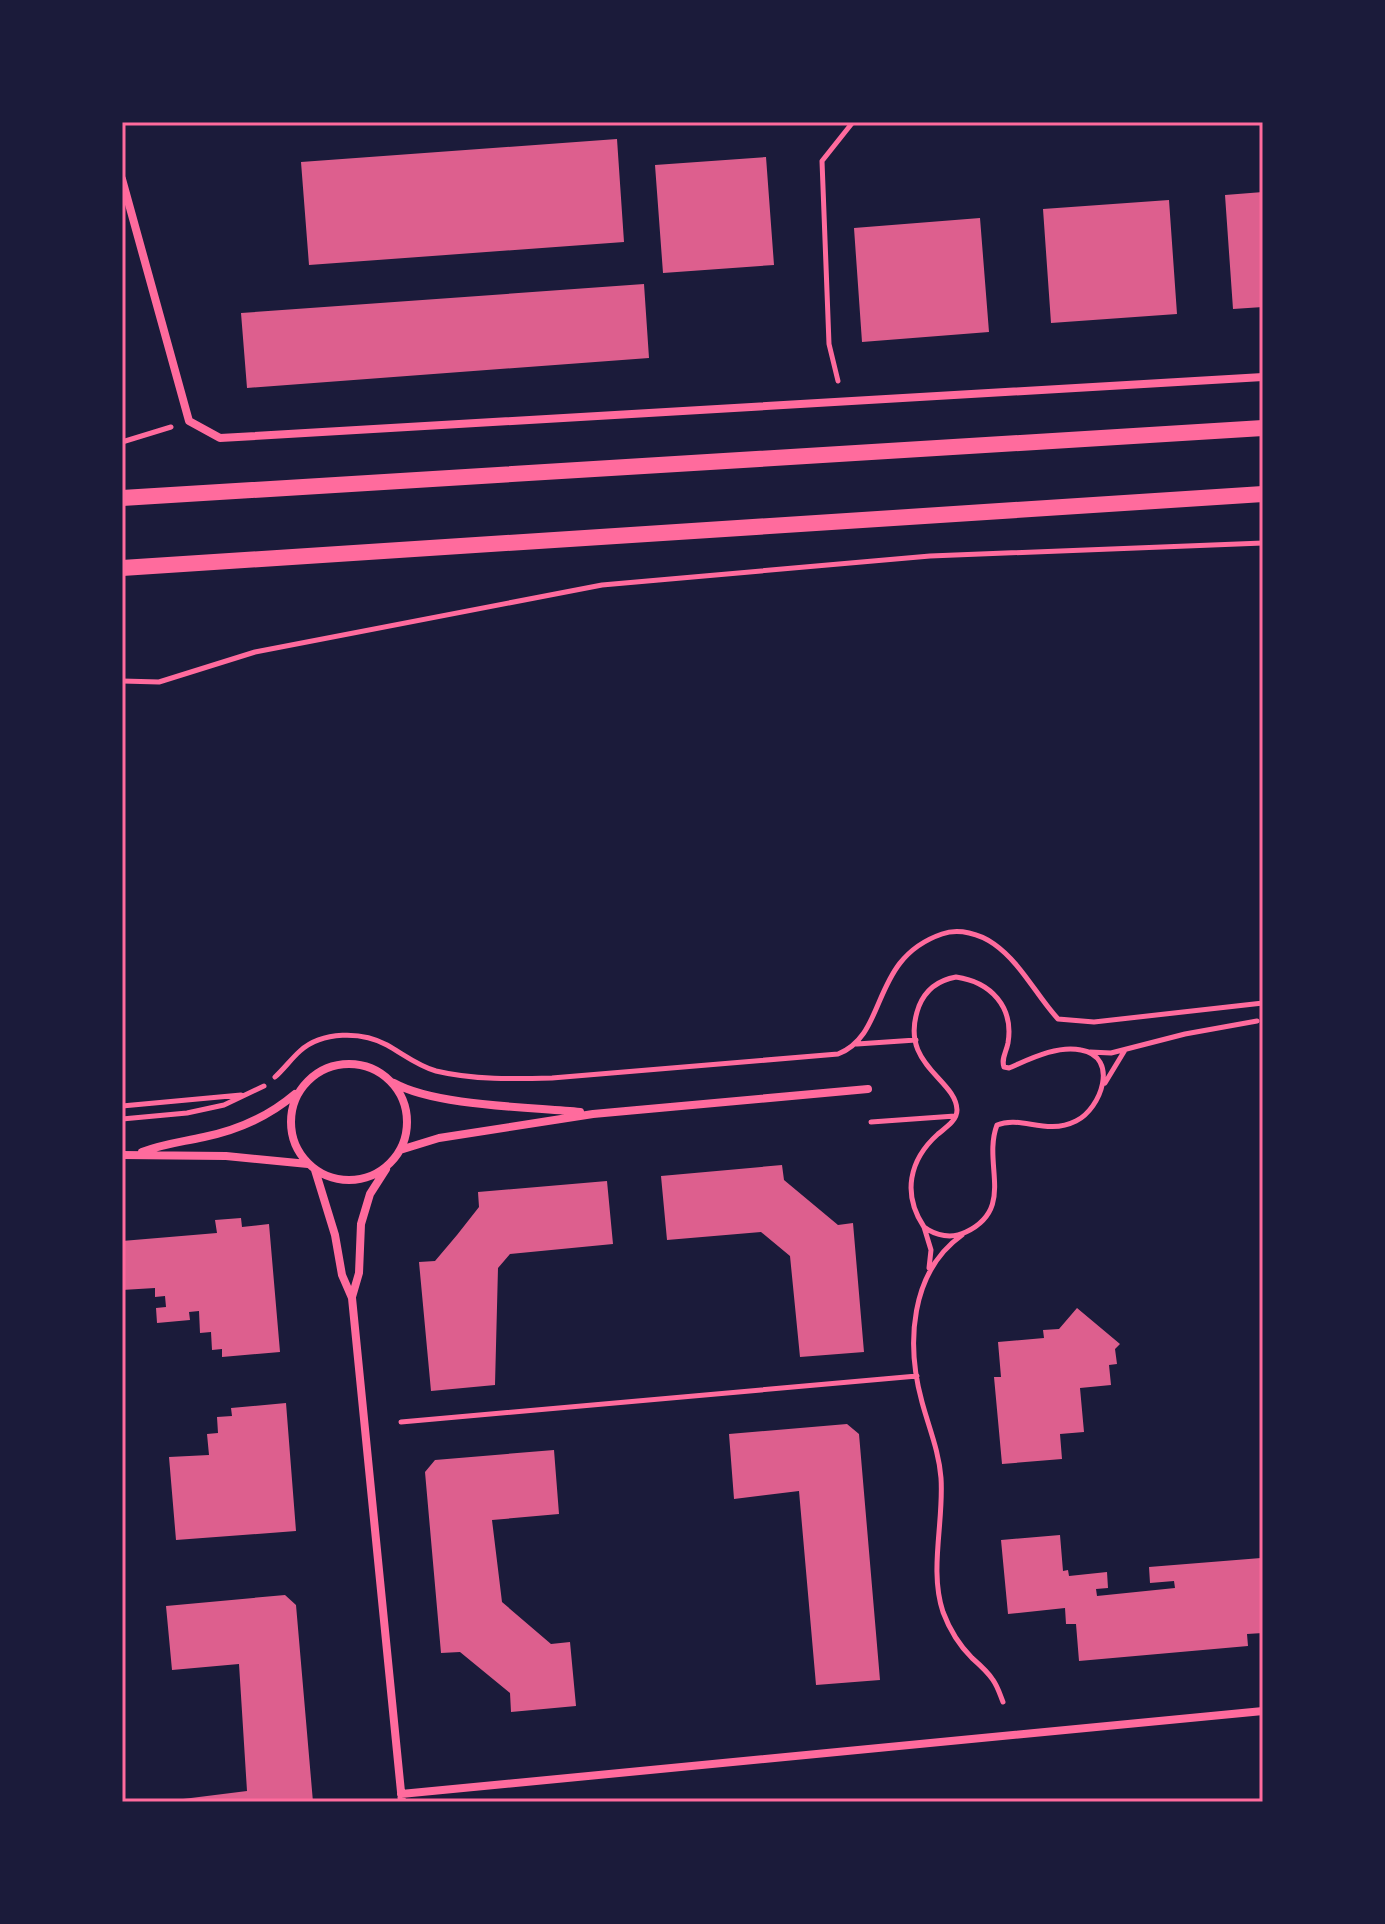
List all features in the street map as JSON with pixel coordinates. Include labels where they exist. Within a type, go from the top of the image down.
[{"type":"main road","points":[[122,498],[1263,428]]},
{"type":"main road","points":[[122,568],[1263,494]]},
{"type":"street","points":[[122,179],[189,421],[220,438],[1263,377]]},
{"type":"street","points":[[137,1154],[165,1143],[241,1127],[279,1108],[317,1073],[342,1063],[369,1067],[410,1092],[593,1114]]},
{"type":"street","points":[[352,1298],[359,1273],[361,1224],[370,1194],[400,1150],[406,1133],[407,1115],[402,1097],[392,1082]]},
{"type":"street","points":[[400,1150],[439,1138],[593,1114],[868,1089]]},
{"type":"street","points":[[298,1092],[291,1111],[290,1130],[297,1149],[312,1167],[335,1235],[342,1275],[352,1298],[402,1798],[1263,1711]]},
{"type":"street","points":[[122,1155],[226,1156],[312,1167],[333,1178],[352,1180],[371,1176],[388,1166]]},
{"type":"path","points":[[842,400],[829,344],[822,161],[853,122]]},
{"type":"path","points":[[122,442],[189,421]]},
{"type":"path","points":[[122,681],[159,682],[255,652],[602,585],[930,556],[1263,543]]},
{"type":"path","points":[[122,1119],[187,1113],[224,1105],[265,1086],[302,1049],[319,1039],[339,1036],[362,1036],[383,1042],[437,1071],[507,1079],[838,1054],[856,1044],[866,1031],[892,972],[903,958],[922,941],[948,932],[976,934],[994,944],[1012,959],[1058,1019],[1094,1022],[1263,1003]]},
{"type":"path","points":[[1003,1702],[993,1679],[960,1643],[942,1609],[938,1573],[940,1468],[917,1376],[916,1312],[929,1269],[931,1250],[911,1199],[914,1165],[957,1110],[951,1095],[922,1058],[916,1040],[915,1020],[923,998],[938,983],[956,977],[978,982],[1002,1002],[1006,1010],[1009,1027],[1002,1062],[1004,1067],[1009,1068],[1063,1050],[1125,1050],[1185,1034],[1257,1021]]},
{"type":"path","points":[[856,1044],[916,1040]]},
{"type":"path","points":[[929,1269],[947,1247],[984,1220],[993,1203],[996,1176],[993,1145],[997,1125],[1010,1122],[1042,1128],[1074,1122],[1091,1108],[1125,1050]]},
{"type":"path","points":[[1089,1052],[1102,1067],[1103,1088]]},
{"type":"path","points":[[122,1106],[245,1095]]},
{"type":"path","points":[[871,1122],[956,1115]]},
{"type":"path","points":[[924,1227],[948,1236],[966,1232]]},
{"type":"path","points":[[401,1422],[917,1376]]},
{"type":"building","points":[[617,139],[624,242],[309,265],[301,162]]},
{"type":"building","points":[[766,157],[774,265],[663,273],[655,165]]},
{"type":"building","points":[[1263,192],[1263,307],[1233,309],[1225,195]]},
{"type":"building","points":[[1169,200],[1177,314],[1051,323],[1043,209]]},
{"type":"building","points":[[980,218],[989,332],[862,342],[854,228]]},
{"type":"building","points":[[644,284],[649,358],[247,388],[241,313]]},
{"type":"building","points":[[782,1165],[784,1180],[838,1225],[853,1223],[864,1352],[800,1357],[790,1256],[761,1232],[667,1240],[661,1176]]},
{"type":"building","points":[[607,1181],[613,1244],[510,1254],[498,1268],[495,1385],[431,1391],[419,1262],[435,1261],[457,1235],[479,1207],[478,1192]]},
{"type":"building","points":[[241,1218],[242,1227],[269,1224],[280,1352],[222,1357],[222,1349],[212,1350],[211,1332],[200,1333],[199,1311],[189,1312],[190,1320],[157,1323],[156,1308],[166,1307],[165,1296],[155,1297],[155,1288],[122,1290],[122,1241],[217,1233],[215,1220]]},
{"type":"building","points":[[1077,1308],[1120,1344],[1115,1349],[1117,1364],[1109,1365],[1111,1385],[1080,1388],[1084,1432],[1060,1434],[1062,1459],[1002,1464],[994,1377],[1001,1377],[998,1342],[1044,1338],[1043,1330],[1059,1329]]},
{"type":"building","points":[[286,1403],[296,1531],[176,1540],[169,1457],[209,1455],[207,1434],[218,1433],[217,1417],[232,1416],[231,1408]]},
{"type":"building","points":[[847,1424],[859,1434],[880,1680],[816,1685],[799,1491],[734,1499],[729,1434]]},
{"type":"building","points":[[554,1450],[559,1514],[492,1520],[502,1602],[551,1644],[570,1642],[576,1706],[511,1712],[510,1693],[460,1652],[441,1653],[425,1472],[435,1460]]},
{"type":"building","points":[[1060,1535],[1063,1571],[1068,1570],[1069,1576],[1107,1572],[1108,1588],[1096,1589],[1097,1596],[1175,1588],[1174,1581],[1150,1583],[1149,1567],[1261,1558],[1263,1633],[1247,1634],[1248,1646],[1079,1661],[1076,1624],[1066,1624],[1065,1608],[1008,1614],[1001,1540]]},
{"type":"building","points":[[285,1595],[296,1605],[313,1802],[183,1802],[183,1799],[247,1791],[239,1664],[172,1670],[166,1606]]}]
